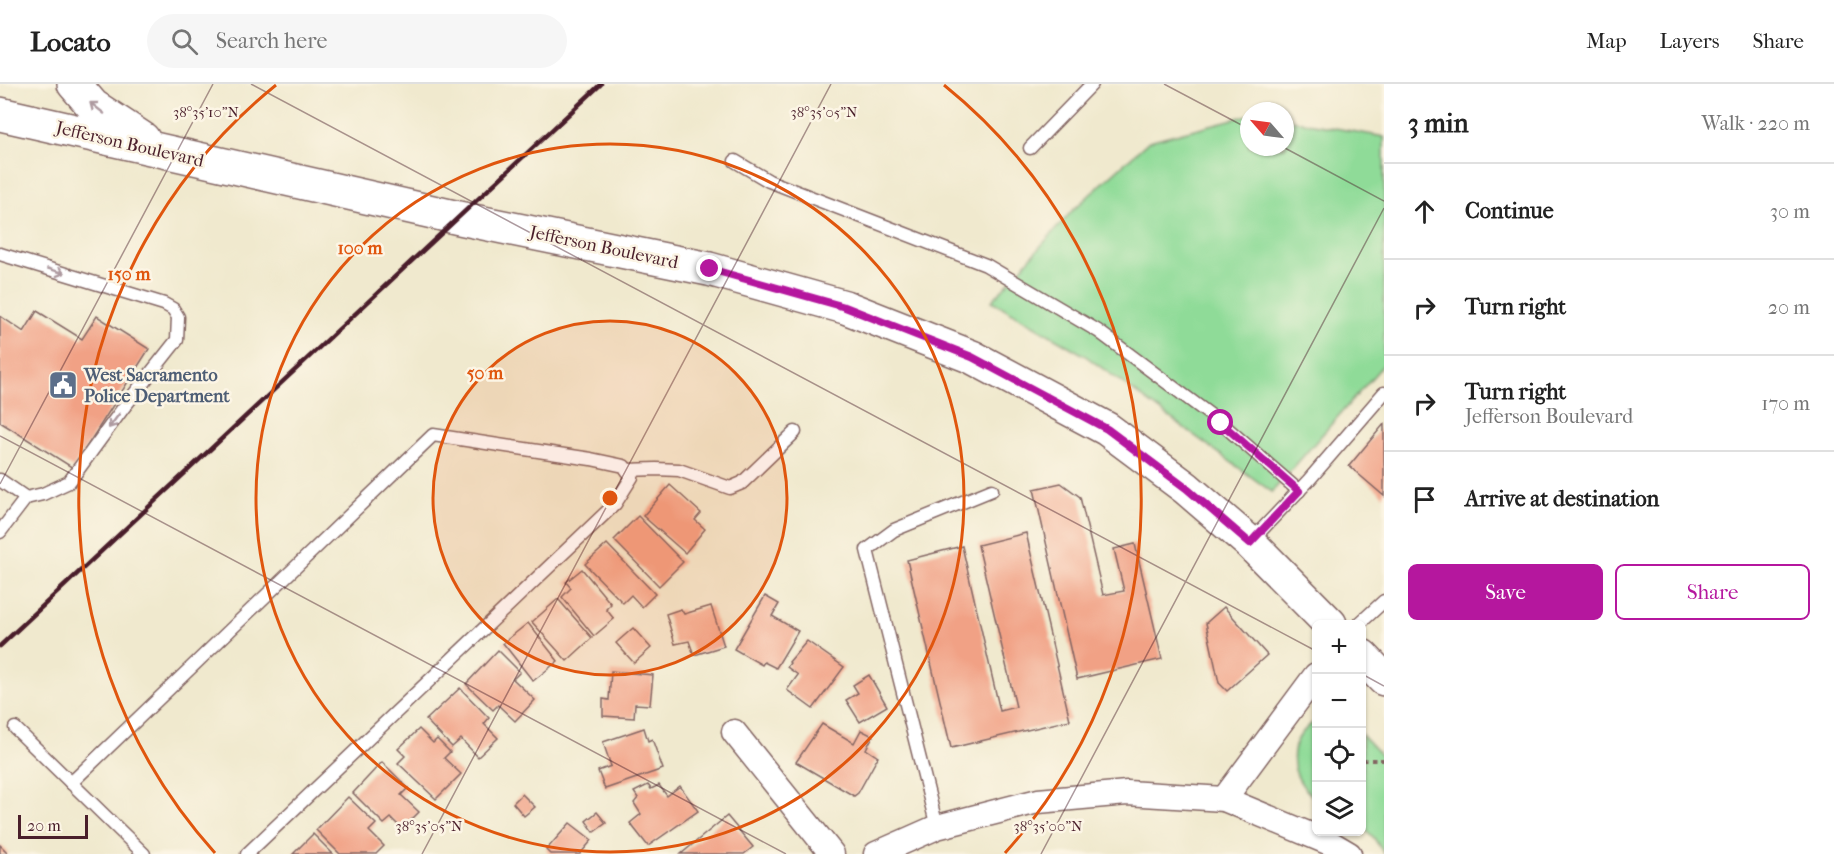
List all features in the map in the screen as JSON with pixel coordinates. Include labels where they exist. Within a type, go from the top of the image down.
[{"type":"main road","points":[[74,84],[93,106],[159,150]]},
{"type":"main road","name":"Jefferson Boulevard","points":[[0,114],[459,218],[710,269],[845,307],[972,357],[1107,429],[1186,488],[1250,543],[1326,620]]},
{"type":"main road","points":[[1366,660],[1384,679]]},
{"type":"street","points":[[1224,799],[1312,682]]},
{"type":"street","points":[[734,732],[832,854]]},
{"type":"street","points":[[876,854],[937,827],[1038,801],[1127,793],[1224,799],[1332,844],[1349,854]]},
{"type":"lane","points":[[1030,148],[1092,84]]},
{"type":"lane","points":[[735,161],[769,181],[986,265],[1098,331],[1221,423],[1299,491]]},
{"type":"lane","points":[[0,254],[164,304],[173,309],[178,317],[177,340],[69,482],[58,489],[26,498],[0,532]]},
{"type":"lane","points":[[1250,543],[1299,491],[1384,393]]},
{"type":"lane","points":[[627,470],[656,468],[679,470],[730,488],[742,483],[795,432]]},
{"type":"lane","points":[[71,783],[433,435],[624,466],[632,477],[615,504],[247,854]]},
{"type":"lane","points":[[0,480],[26,498]]},
{"type":"lane","points":[[937,827],[867,550],[894,530],[992,489]]},
{"type":"lane","points":[[1363,620],[1384,601]]},
{"type":"lane","points":[[15,728],[144,854]]},
{"type":"path","points":[[1366,760],[1384,760]]},
{"type":"green space","points":[[1240,117],[1240,156],[1294,156],[1294,121],[1384,137],[1384,364],[1272,492],[1084,355],[992,301],[1072,211],[1149,141]]},
{"type":"green space","points":[[1312,724],[1312,795],[1295,770],[1294,759],[1299,739]]},
{"type":"green space","points":[[1366,739],[1384,759],[1384,854],[1366,830]]},
{"type":"building","name":"West Sacramento Police Department","points":[[37,311],[82,339],[97,316],[149,349],[73,468],[0,422],[0,316],[24,332]]},
{"type":"building","points":[[1384,424],[1384,496],[1349,466]]},
{"type":"building","points":[[1061,483],[1080,497],[1103,595],[1124,591],[1114,549],[1135,544],[1162,659],[1077,679],[1034,489]]},
{"type":"building","points":[[670,485],[701,513],[695,520],[705,529],[685,553],[643,516]]},
{"type":"building","points":[[638,516],[683,562],[659,586],[614,540]]},
{"type":"building","points":[[1026,533],[1070,720],[951,748],[907,560],[962,546],[1000,711],[1016,707],[978,545]]},
{"type":"building","points":[[607,544],[655,594],[642,607],[631,595],[623,603],[585,564]]},
{"type":"building","points":[[582,569],[611,604],[606,609],[614,619],[594,636],[562,597],[571,588],[566,582]]},
{"type":"building","points":[[765,596],[779,604],[772,616],[798,631],[776,668],[764,662],[762,665],[734,649]]},
{"type":"building","points":[[558,599],[592,638],[567,661],[532,622]]},
{"type":"building","points":[[711,606],[724,646],[694,655],[689,641],[675,644],[666,614],[681,609],[684,614]]},
{"type":"building","points":[[1224,607],[1267,655],[1227,691],[1219,683],[1206,623]]},
{"type":"building","points":[[528,623],[558,661],[533,681],[503,643]]},
{"type":"building","points":[[633,628],[651,648],[634,663],[616,643]]},
{"type":"building","points":[[807,641],[844,667],[813,709],[787,690],[798,675],[787,667],[789,662]]},
{"type":"building","points":[[498,650],[520,672],[513,679],[535,700],[515,721],[498,705],[493,710],[466,684]]},
{"type":"building","points":[[611,671],[653,675],[650,705],[635,704],[634,718],[603,716],[603,699],[609,700]]},
{"type":"building","points":[[869,675],[887,706],[860,722],[846,700],[858,693],[853,685]]},
{"type":"building","points":[[460,688],[489,718],[484,724],[498,738],[478,757],[461,739],[452,747],[426,720]]},
{"type":"building","points":[[822,724],[854,743],[861,730],[873,736],[866,749],[878,757],[858,793],[854,796],[796,762]]},
{"type":"building","points":[[644,728],[648,741],[652,739],[663,769],[605,789],[598,771],[611,766],[603,742]]},
{"type":"building","points":[[419,729],[433,743],[437,739],[450,752],[444,758],[461,774],[436,799],[398,763],[405,756],[398,749]]},
{"type":"building","points":[[382,762],[408,788],[401,795],[419,812],[402,829],[391,818],[384,824],[353,793]]},
{"type":"building","points":[[648,785],[651,789],[659,785],[667,796],[680,786],[698,811],[648,846],[630,823],[641,814],[634,803],[638,798],[634,792]]},
{"type":"building","points":[[522,794],[535,807],[524,816],[513,803]]},
{"type":"building","points":[[348,797],[376,824],[369,831],[384,846],[376,854],[340,854],[316,830]]},
{"type":"building","points":[[597,812],[606,823],[594,832],[586,821]]},
{"type":"building","points":[[727,816],[753,847],[744,854],[681,854]]},
{"type":"building","points":[[570,823],[592,840],[580,854],[550,854],[546,850]]},
{"type":"building","points":[[313,834],[333,854],[293,854]]},
{"type":"building","points":[[0,845],[9,854],[0,854]]},
{"type":"railway","points":[[0,646],[601,84]]},
{"type":"place","name":"West Sacramento Police Department","points":[[63,385]]},
{"type":"route","points":[[710,269],[845,307],[972,357],[1107,429],[1186,488],[1250,543],[1299,491],[1221,423]]}]
